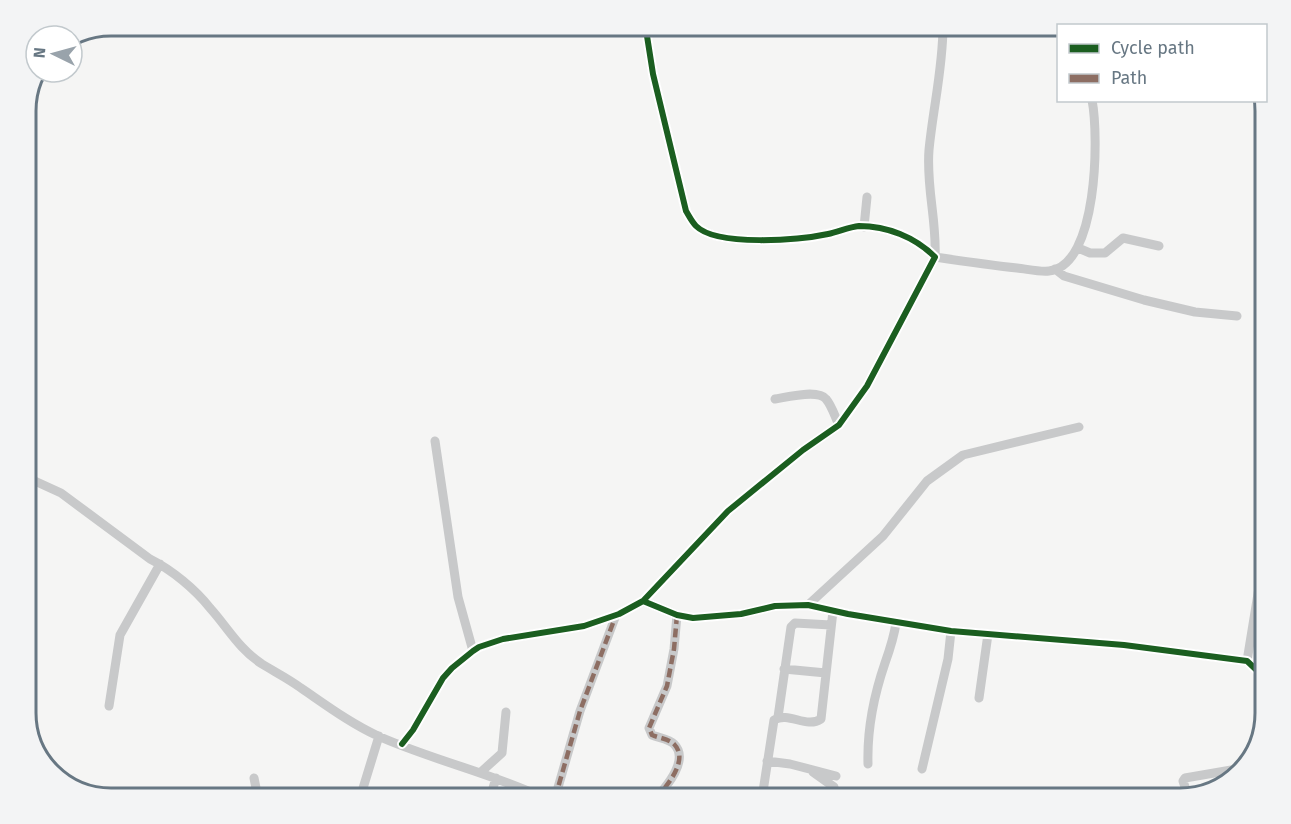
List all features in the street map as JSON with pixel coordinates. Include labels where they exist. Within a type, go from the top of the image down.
[{"type":"street","points":[[647,36],[653,74],[686,211],[697,228],[724,238],[780,240],[826,234],[857,226],[900,233],[925,247],[935,257],[1050,271],[1064,265],[1078,248],[1091,202],[1097,146],[1092,102]]},
{"type":"street","points":[[402,744],[413,730],[443,678],[473,651],[503,639],[584,626],[616,615],[643,601],[728,511],[803,450],[839,425],[867,386],[935,257],[936,234],[928,174],[929,150],[939,88],[942,36]]},
{"type":"street","points":[[864,227],[867,196]]},
{"type":"street","points":[[1078,248],[1090,253],[1105,253],[1124,238],[1159,246]]},
{"type":"street","points":[[1054,269],[1064,276],[1144,300],[1195,312],[1237,316]]},
{"type":"street","points":[[775,399],[811,394],[821,395],[826,399],[839,425]]},
{"type":"street","points":[[808,604],[883,536],[927,481],[963,455],[1079,427]]},
{"type":"street","points":[[435,441],[458,597],[473,651]]},
{"type":"street","points":[[36,482],[61,493],[190,587],[247,653],[327,706],[379,736],[520,788]]},
{"type":"street","points":[[109,706],[120,635],[160,564]]},
{"type":"street","points":[[643,601],[677,615],[693,618],[741,614],[775,606],[808,604],[896,623],[951,631],[1124,645],[1247,661],[1255,668]]},
{"type":"street","points":[[778,717],[811,723],[820,719],[833,611]]},
{"type":"street","points":[[1247,661],[1255,612]]},
{"type":"street","points":[[558,788],[580,711],[616,615]]},
{"type":"street","points":[[664,788],[671,779],[678,759],[676,746],[672,742],[652,735],[648,728],[667,686],[677,615]]},
{"type":"street","points":[[766,788],[767,761],[774,720],[778,717],[791,627],[795,623],[831,625]]},
{"type":"street","points":[[868,764],[869,727],[896,623]]},
{"type":"street","points":[[922,769],[948,659],[951,631]]},
{"type":"street","points":[[979,698],[988,634]]},
{"type":"street","points":[[784,669],[826,673]]},
{"type":"street","points":[[481,772],[502,753],[506,712]]},
{"type":"street","points":[[363,788],[379,736]]},
{"type":"street","points":[[767,761],[806,767],[836,776]]},
{"type":"street","points":[[806,767],[834,787]]},
{"type":"street","points":[[1186,787],[1185,778],[1227,771]]},
{"type":"street","points":[[254,778],[256,788]]},
{"type":"street","points":[[493,788],[496,778]]},
{"type":"marked path","points":[[558,788],[580,711],[616,615]]},
{"type":"marked path","points":[[664,788],[678,765],[678,750],[674,744],[652,735],[649,728],[667,686],[677,615]]},
{"type":"cycle path","points":[[402,744],[413,730],[443,678],[473,651],[503,639],[584,626],[619,614],[643,601],[728,511],[803,450],[839,425],[867,386],[935,257],[910,238],[880,228],[859,226],[815,236],[759,240],[722,237],[707,233],[696,226],[686,211],[653,74],[647,36]]},
{"type":"cycle path","points":[[643,601],[677,615],[693,618],[741,614],[775,606],[808,605],[951,631],[1124,645],[1247,661],[1255,669]]}]
